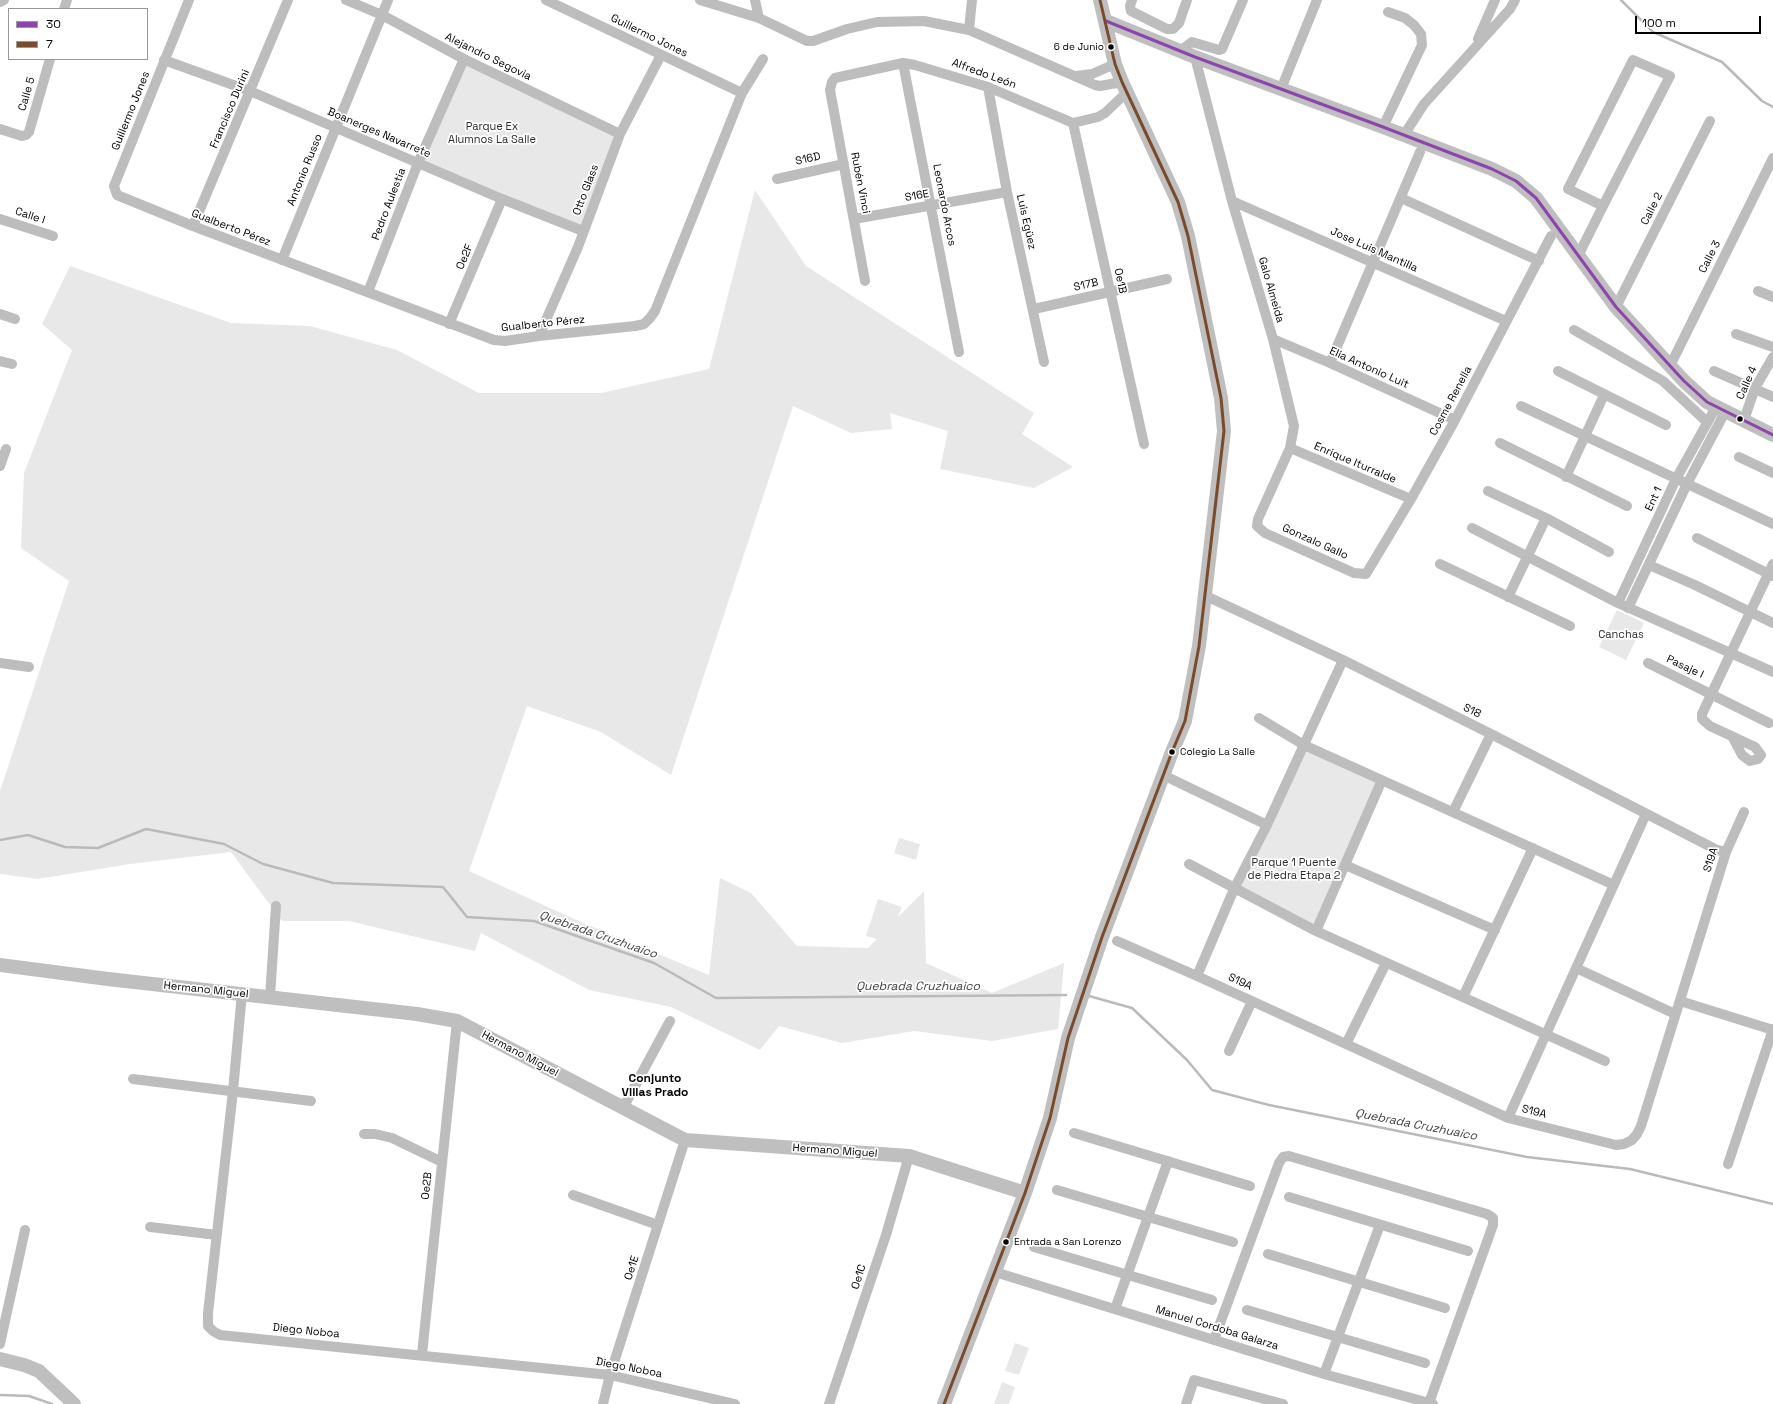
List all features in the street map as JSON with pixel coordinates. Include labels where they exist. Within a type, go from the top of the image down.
[{"type":"street","points":[[0,2],[4,0]]},
{"type":"street","name":"Guillermo Jones","points":[[114,186],[189,0]]},
{"type":"street","name":"Francisco Durini","points":[[193,226],[288,0]]},
{"type":"street","name":"Alejandro Segovia","points":[[346,0],[382,15],[464,59],[620,134]]},
{"type":"street","name":"Antonio Russo","points":[[282,260],[388,0]]},
{"type":"street","name":"Guillermo Jones","points":[[546,0],[742,93]]},
{"type":"street","points":[[700,0],[759,18],[807,41],[813,41],[847,29],[877,22],[924,21],[969,30],[1100,86],[1125,87]]},
{"type":"street","points":[[755,0],[759,18]]},
{"type":"street","points":[[969,30],[972,0]]},
{"type":"street","points":[[944,1404],[1025,1193],[1050,1118],[1068,1038],[1102,937],[1163,775],[1186,721],[1195,675],[1206,596],[1224,431],[1224,414],[1188,236],[1178,202],[1115,64],[1100,0]]},
{"type":"street","points":[[1132,0],[1130,6],[1131,11],[1167,29],[1173,29],[1176,26],[1187,0]]},
{"type":"street","points":[[1180,51],[1192,42],[1219,50],[1222,49],[1243,0]]},
{"type":"street","points":[[1281,89],[1317,0]]},
{"type":"street","points":[[1475,46],[1494,0]]},
{"type":"street","points":[[1404,135],[1424,104],[1510,9],[1514,0]]},
{"type":"street","points":[[1383,126],[1422,45],[1421,34],[1414,25],[1405,18],[1388,12]]},
{"type":"street","points":[[1106,21],[1195,57],[1383,126],[1492,169],[1516,181],[1536,198],[1579,254],[1616,307],[1670,366],[1702,397],[1720,409],[1773,435]]},
{"type":"street","name":"Otto Glass","points":[[539,336],[578,247],[620,134],[661,55]]},
{"type":"street","name":"Galo Almeida","points":[[1195,57],[1232,201],[1273,339],[1294,426],[1290,448],[1258,519],[1257,526]]},
{"type":"street","name":"Pedro Aulestia","points":[[368,292],[418,163],[464,59]]},
{"type":"street","name":"Gualberto Pérez","points":[[114,186],[117,195],[123,198],[494,340],[505,342],[539,336],[635,326],[644,324],[655,311],[742,93],[763,59]]},
{"type":"street","name":"Calle 5","points":[[0,129],[22,136],[29,132],[50,60]]},
{"type":"street","name":"Boanerges Navarrete","points":[[164,60],[250,91],[502,199],[584,231]]},
{"type":"street","points":[[1579,254],[1670,76],[1633,60],[1568,189],[1603,206]]},
{"type":"street","name":"Alfredo León","points":[[830,90],[832,82],[839,76],[904,63],[932,69],[988,87],[1073,123]]},
{"type":"street","name":"Leonardo Arcos","points":[[904,63],[959,352]]},
{"type":"street","points":[[1076,76],[1092,74],[1115,64]]},
{"type":"street","name":"Luis Egüez","points":[[988,87],[1007,192],[1034,309],[1044,362]]},
{"type":"street","points":[[1073,123],[1101,115],[1125,87]]},
{"type":"street","name":"Rubén Vinci","points":[[830,90],[865,281]]},
{"type":"street","name":"Calle 2","points":[[1616,307],[1710,122]]},
{"type":"street","name":"Oe1B","points":[[1073,123],[1144,444]]},
{"type":"street","points":[[1330,363],[1420,152]]},
{"type":"street","name":"Calle 3","points":[[1670,366],[1773,158]]},
{"type":"street","name":"S16D","points":[[777,179],[844,164]]},
{"type":"street","name":"S16E","points":[[854,219],[1007,192]]},
{"type":"street","points":[[1401,198],[1539,261]]},
{"type":"street","name":"Oe2F","points":[[450,324],[502,199]]},
{"type":"street","name":"Jose Luis Mantilla","points":[[1232,201],[1506,321]]},
{"type":"street","name":"Calle I","points":[[0,219],[53,236]]},
{"type":"street","name":"Cosme Renella","points":[[1366,574],[1411,500],[1455,420],[1551,236]]},
{"type":"street","name":"S17B","points":[[1034,309],[1166,279]]},
{"type":"street","points":[[1758,291],[1773,297]]},
{"type":"street","points":[[0,314],[15,319]]},
{"type":"street","points":[[1574,330],[1663,381],[1707,422]]},
{"type":"street","points":[[1736,334],[1773,348]]},
{"type":"street","name":"Elia Antonio Luit","points":[[1273,339],[1330,363],[1455,420]]},
{"type":"street","name":"Calle 4","points":[[1744,420],[1756,388],[1773,357]]},
{"type":"street","points":[[0,360],[12,364]]},
{"type":"street","points":[[1558,371],[1666,425]]},
{"type":"street","points":[[1714,371],[1756,388],[1773,397]]},
{"type":"street","points":[[1566,477],[1604,395]]},
{"type":"street","points":[[1521,406],[1773,524]]},
{"type":"street","points":[[1628,608],[1687,484],[1720,409]]},
{"type":"street","name":"Ent 1","points":[[1618,603],[1676,479],[1707,422],[1720,409]]},
{"type":"street","points":[[1500,443],[1627,506]]},
{"type":"street","name":"Enrique Iturralde","points":[[1290,448],[1411,500]]},
{"type":"street","points":[[0,466],[6,449]]},
{"type":"street","points":[[1739,457],[1773,473]]},
{"type":"street","points":[[1488,491],[1546,518],[1609,552]]},
{"type":"street","points":[[1508,597],[1546,518]]},
{"type":"street","name":"Gonzalo Gallo","points":[[1257,526],[1265,533],[1315,556],[1354,573],[1366,574]]},
{"type":"street","points":[[1472,528],[1628,608],[1773,672]]},
{"type":"street","points":[[1697,538],[1771,571],[1702,714],[1702,719],[1710,726],[1732,736]]},
{"type":"street","points":[[1440,564],[1570,626]]},
{"type":"street","points":[[1648,565],[1695,585],[1773,623]]},
{"type":"street","name":"S18","points":[[1206,596],[1343,660],[1717,850],[1726,852]]},
{"type":"street","points":[[1197,976],[1234,889],[1267,825],[1343,660]]},
{"type":"street","points":[[0,663],[29,667]]},
{"type":"street","name":"Pasaje I","points":[[1648,663],[1712,693],[1769,723]]},
{"type":"street","points":[[1260,718],[1304,745],[1614,885]]},
{"type":"street","points":[[1453,812],[1491,734]]},
{"type":"street","points":[[1163,775],[1267,825]]},
{"type":"street","points":[[1316,932],[1382,780]]},
{"type":"street","name":"S19A","points":[[1117,941],[1508,1118],[1616,1145],[1624,1144],[1632,1140],[1641,1126],[1726,852],[1744,812]]},
{"type":"street","points":[[1508,1118],[1646,814]]},
{"type":"street","points":[[1463,998],[1533,848]]},
{"type":"street","points":[[1189,864],[1316,932],[1604,1061]]},
{"type":"street","points":[[1345,865],[1495,930]]},
{"type":"street","points":[[270,997],[276,906]]},
{"type":"street","points":[[1346,1044],[1386,963]]},
{"type":"street","name":"Hermano Miguel","points":[[0,965],[108,979],[417,1014],[457,1021],[685,1140],[909,1156],[1025,1193]]},
{"type":"street","points":[[1576,968],[1675,1014]]},
{"type":"street","name":"Diego Noboa","points":[[242,993],[233,1092],[207,1320],[208,1326],[213,1331],[220,1335],[422,1354],[610,1375],[735,1404]]},
{"type":"street","points":[[1229,1051],[1252,1001]]},
{"type":"street","points":[[1680,1001],[1773,1030],[1728,1164]]},
{"type":"street","name":"Oe2B","points":[[422,1354],[457,1021]]},
{"type":"street","points":[[623,1108],[670,1021]]},
{"type":"street","points":[[133,1079],[311,1101]]},
{"type":"street","points":[[1074,1133],[1250,1186]]},
{"type":"street","points":[[364,1134],[376,1134],[392,1138],[442,1162]]},
{"type":"street","name":"Oe1E","points":[[604,1404],[610,1375],[685,1140]]},
{"type":"street","name":"Oe1C","points":[[829,1404],[886,1235],[909,1156]]},
{"type":"street","points":[[1214,1340],[1280,1160],[1289,1156],[1487,1214],[1493,1218],[1493,1225],[1431,1403]]},
{"type":"street","points":[[1115,1310],[1168,1161]]},
{"type":"street","points":[[1057,1190],[1233,1242]]},
{"type":"street","points":[[573,1195],[658,1225]]},
{"type":"street","points":[[1289,1197],[1468,1251]]},
{"type":"street","points":[[1324,1374],[1380,1225]]},
{"type":"street","points":[[150,1227],[217,1235]]},
{"type":"street","points":[[0,1344],[25,1230]]},
{"type":"street","points":[[1034,1247],[1212,1300]]},
{"type":"street","points":[[1268,1254],[1445,1308]]},
{"type":"street","name":"Manuel Cordoba Galarza","points":[[995,1272],[1324,1374],[1431,1403]]},
{"type":"street","points":[[1247,1310],[1425,1363]]},
{"type":"street","points":[[0,1358],[39,1371],[72,1404]]},
{"type":"street","points":[[1186,1404],[1194,1380],[1283,1404]]},
{"type":"green space","name":"Parque Ex Alumnos La Salle","points":[[464,59],[620,134],[582,226],[418,163]]},
{"type":"green space","points":[[755,190],[806,266],[1034,413],[1022,434],[1073,467],[1034,488],[940,469],[948,431],[890,413],[892,429],[851,433],[793,406],[671,775],[601,732],[527,706],[469,871],[583,923],[709,975],[720,878],[751,893],[797,946],[868,948],[877,939],[866,936],[878,899],[902,907],[898,917],[924,891],[926,963],[992,993],[1064,963],[1058,1029],[992,1041],[914,1031],[842,1043],[779,1026],[760,1050],[671,1007],[589,990],[481,933],[475,951],[349,921],[282,921],[231,852],[130,864],[38,879],[0,874],[0,791],[69,581],[21,548],[24,473],[72,350],[42,324],[70,266],[231,323],[310,326],[397,350],[479,393],[601,393],[709,369]]},
{"type":"green space","name":"Canchas","points":[[1617,610],[1644,623],[1626,660],[1599,647]]},
{"type":"green space","name":"Parque 1 Puente de Piedra Etapa 2","points":[[1304,745],[1382,780],[1316,931],[1234,889]]},
{"type":"green space","points":[[899,838],[920,844],[916,860],[894,853]]},
{"type":"green space","points":[[1015,1343],[1029,1348],[1019,1375],[1005,1371]]},
{"type":"green space","points":[[1002,1382],[1015,1387],[1009,1404],[994,1404]]},
{"type":"waterway","points":[[1621,0],[1653,32],[1722,62],[1762,101],[1773,107]]},
{"type":"waterway","name":"Quebrada Cruzhuaico","points":[[0,840],[28,835],[65,847],[98,848],[146,829],[224,844],[263,864],[333,883],[443,887],[467,917],[534,921],[654,963],[716,998],[1066,995]]},
{"type":"waterway","name":"Quebrada Cruzhuaico","points":[[1089,996],[1132,1008],[1187,1060],[1212,1090],[1269,1105],[1527,1157],[1630,1169],[1773,1204]]},
{"type":"waterway","points":[[0,1395],[29,1396],[52,1404]]},
{"type":"transit line","name":"7","points":[[944,1404],[1025,1193],[1050,1118],[1068,1038],[1102,937],[1185,721],[1199,646],[1224,431],[1221,398],[1188,236],[1178,202],[1115,64],[1100,0]]},
{"type":"transit line","name":"30","points":[[1106,21],[1195,57],[1492,169],[1516,181],[1536,198],[1616,307],[1684,381],[1707,402],[1773,435]]},
{"type":"place","name":"6 de Junio","points":[[1111,47]]},
{"type":"place","name":"Colegio La Salle","points":[[1172,752]]},
{"type":"place","name":"Entrada a San Lorenzo","points":[[1006,1242]]},
{"type":"district","name":"Conjunto Villas Prado","points":[[655,1086]]}]
